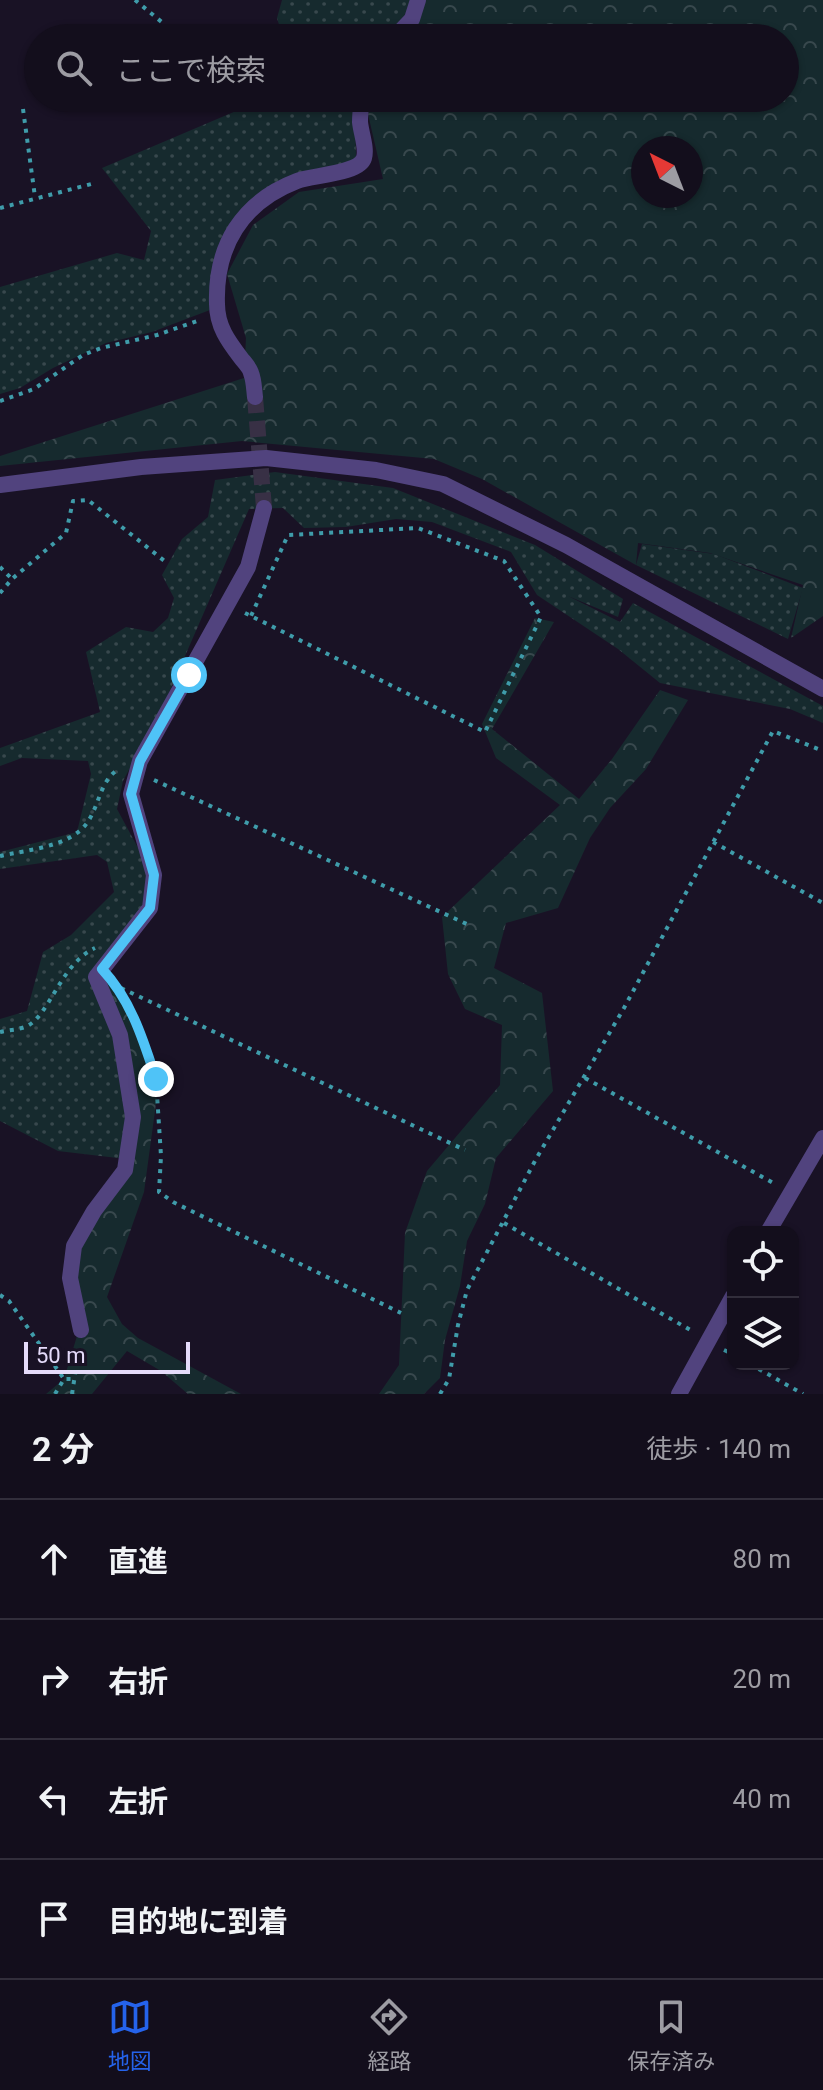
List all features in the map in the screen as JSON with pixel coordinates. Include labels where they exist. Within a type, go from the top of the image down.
[{"type":"street","points":[[407,24],[418,0]]},
{"type":"street","points":[[255,397],[251,371],[222,333],[218,314],[218,278],[226,241],[241,219],[262,201],[295,181],[359,166],[365,157],[361,112]]},
{"type":"street","points":[[0,485],[141,467],[266,458],[376,470],[443,484],[566,545],[823,689]]},
{"type":"street","points":[[81,1330],[70,1278],[74,1246],[94,1211],[125,1170],[133,1117],[120,1035],[96,977],[150,908],[154,875],[131,794],[140,761],[248,567],[264,508]]},
{"type":"street","points":[[771,1226],[823,1138]]},
{"type":"street","points":[[679,1394],[732,1298]]},
{"type":"path","points":[[135,0],[164,24]]},
{"type":"path","points":[[23,109],[35,199]]},
{"type":"path","points":[[0,208],[95,183]]},
{"type":"path","points":[[0,401],[34,389],[83,355],[218,314]]},
{"type":"path","points":[[0,593],[66,533],[73,501],[88,500],[167,563]]},
{"type":"path","points":[[228,606],[485,732],[541,617],[504,561],[418,528],[288,535],[251,616]]},
{"type":"path","points":[[0,567],[12,579]]},
{"type":"path","points":[[440,1394],[449,1379],[467,1290],[773,731],[823,751]]},
{"type":"path","points":[[0,856],[57,842],[80,831],[88,822],[108,776],[123,766],[471,926]]},
{"type":"path","points":[[713,842],[823,903]]},
{"type":"path","points":[[0,1032],[26,1027],[37,1019],[61,978],[82,954],[106,942]]},
{"type":"path","points":[[102,969],[119,987],[125,1000]]},
{"type":"path","points":[[119,987],[465,1150]]},
{"type":"path","points":[[138,1026],[156,1079],[161,1156],[159,1192],[173,1202],[401,1313]]},
{"type":"path","points":[[585,1078],[790,1193]]},
{"type":"path","points":[[504,1223],[727,1351]]},
{"type":"path","points":[[0,1295],[9,1301],[64,1379]]},
{"type":"path","points":[[72,1394],[81,1330]]},
{"type":"path","points":[[761,1370],[803,1394]]},
{"type":"path","points":[[64,1379],[75,1379]]},
{"type":"path","points":[[55,1394],[64,1379]]},
{"type":"green space","points":[[282,0],[411,0],[398,24],[279,24],[277,18]]},
{"type":"green space","points":[[423,0],[823,0],[823,616],[791,638],[803,585],[710,553],[638,543],[636,565],[482,479],[434,459],[242,441],[0,466],[0,456],[244,378],[246,338],[227,274],[253,225],[299,192],[383,179],[369,112],[799,112],[799,24],[410,24]]},
{"type":"green space","points":[[234,112],[356,112],[356,157],[348,166],[274,190],[243,210],[230,225],[221,243],[215,267],[210,310],[152,332],[106,343],[53,368],[20,388],[0,394],[0,287],[117,253],[144,260],[151,231],[102,168]]},
{"type":"green space","points":[[275,472],[393,488],[535,545],[623,599],[618,617],[568,596],[620,622],[633,603],[823,706],[823,723],[790,709],[660,683],[618,649],[537,595],[511,552],[432,522],[396,519],[346,527],[304,528],[283,508],[249,509],[165,702],[123,781],[117,809],[150,870],[150,908],[94,976],[121,1042],[132,1112],[126,1159],[58,1151],[0,1121],[0,1019],[27,1011],[43,952],[71,935],[114,892],[107,862],[97,855],[0,869],[0,852],[77,832],[91,774],[88,761],[22,758],[0,766],[0,748],[100,712],[86,652],[126,627],[153,632],[168,618],[174,598],[162,575],[182,539],[208,517],[215,480]]},
{"type":"green space","points":[[642,544],[714,554],[803,588],[788,639],[636,565]]},
{"type":"green space","points":[[535,618],[554,622],[492,729],[579,799],[612,759],[660,690],[688,700],[646,769],[610,808],[590,838],[558,908],[506,923],[494,968],[542,993],[553,1091],[496,1158],[485,1204],[467,1241],[460,1286],[445,1340],[440,1378],[424,1394],[379,1394],[399,1365],[405,1233],[427,1171],[500,1085],[502,1025],[465,1009],[448,974],[442,917],[560,805],[496,758],[482,724]]},
{"type":"green space","points":[[99,972],[117,985],[141,1036],[157,1096],[144,1192],[107,1297],[122,1324],[138,1338],[241,1394],[188,1394],[161,1371],[127,1351],[92,1394],[46,1394],[64,1379],[77,1336],[74,1246],[125,1170],[138,1117]]},
{"type":"tunnel","points":[[255,397],[264,508]]},
{"type":"route","points":[[156,1079],[138,1026],[119,987],[102,969],[150,908],[154,875],[131,794],[140,761],[189,675]]}]
